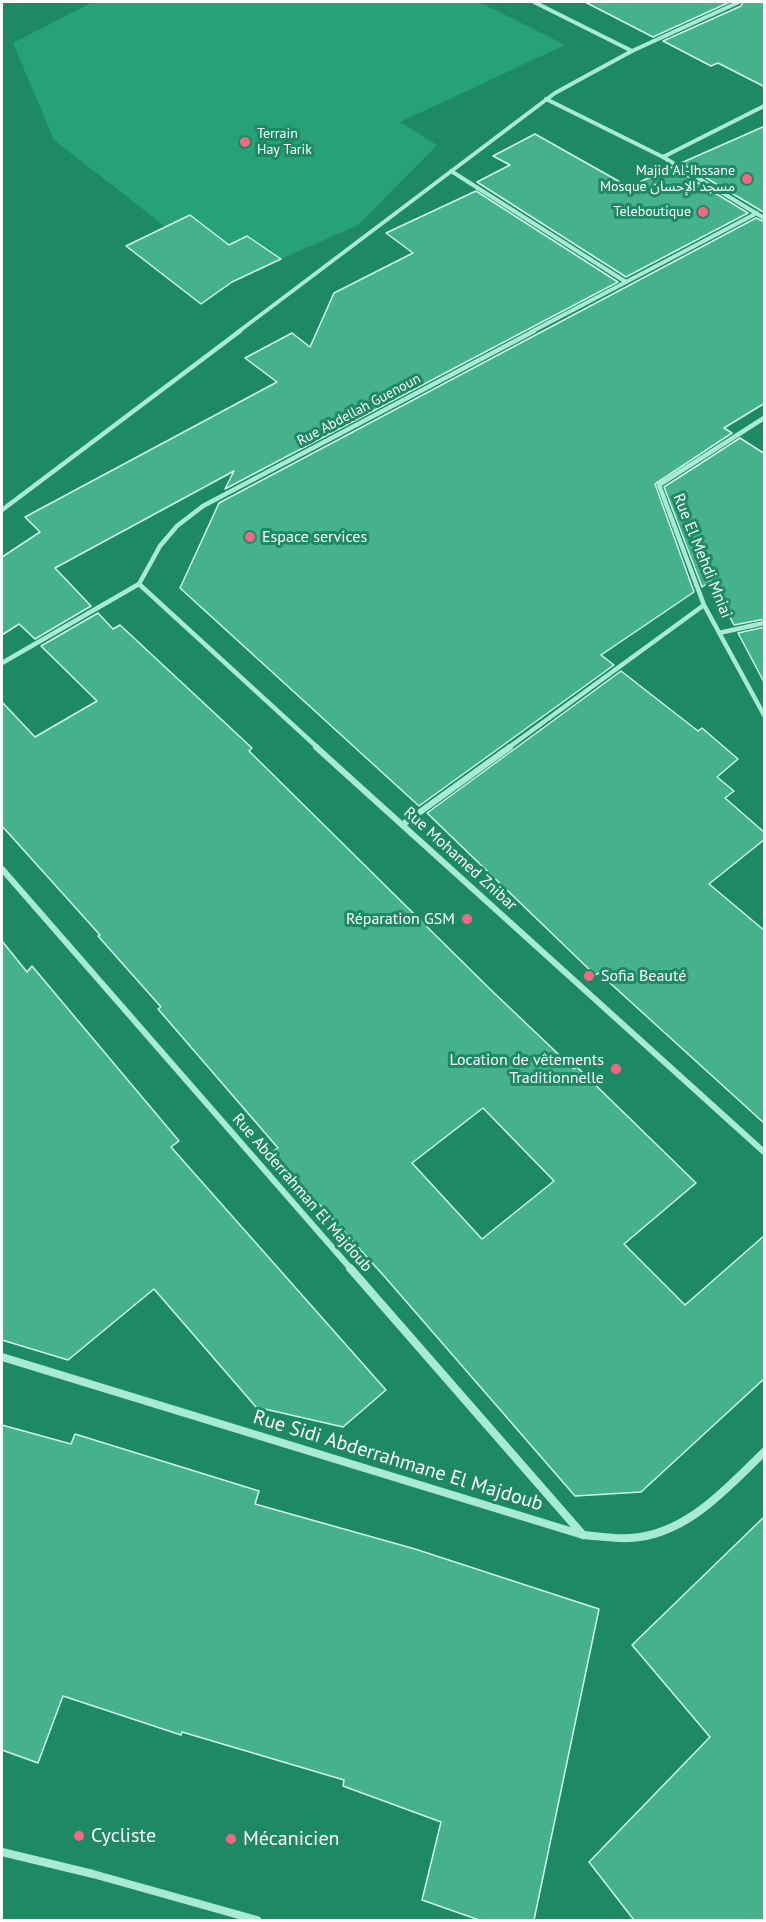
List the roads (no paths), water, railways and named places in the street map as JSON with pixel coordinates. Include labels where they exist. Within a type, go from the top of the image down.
[{"type":"street","points":[[534,2],[632,51]]},
{"type":"street","points":[[2,510],[546,99],[632,51],[740,2]]},
{"type":"street","points":[[546,99],[663,157],[765,218]]},
{"type":"street","points":[[663,157],[765,106]]},
{"type":"street","points":[[451,171],[626,282]]},
{"type":"street","name":"Rue Abdellah Guenoun","points":[[139,584],[159,546],[177,526],[203,506],[757,213]]},
{"type":"street","name":"Rue El Mehdi Mniai","points":[[765,418],[659,485],[705,605],[765,715]]},
{"type":"street","points":[[2,663],[139,584]]},
{"type":"street","name":"Rue Mohamed Znibar","points":[[139,584],[765,1152]]},
{"type":"street","points":[[402,825],[705,605]]},
{"type":"street","points":[[719,633],[765,622]]},
{"type":"street","name":"Rue Abderrahman El Majdoub","points":[[2,869],[583,1535]]},
{"type":"street","name":"Rue Sidi Abderrahmane El Majdoub","points":[[2,1357],[583,1535],[633,1538],[668,1531],[700,1514],[765,1452]]},
{"type":"street","points":[[2,1852],[93,1874],[257,1920]]},
{"type":"place","name":"Terrain Hay Tarik","points":[[245,142]]},
{"type":"place","name":"Majid Al-Ihssane Mosque مسجد الإحسان","points":[[747,179]]},
{"type":"place","name":"Teleboutique","points":[[703,212]]},
{"type":"place","name":"Espace services","points":[[250,537]]},
{"type":"place","name":"Réparation GSM","points":[[467,919]]},
{"type":"place","name":"Sofia Beauté","points":[[589,976]]},
{"type":"place","name":"Location de vêtements Traditionnelle","points":[[616,1069]]},
{"type":"place","name":"Cycliste","points":[[79,1836]]},
{"type":"place","name":"Mécanicien","points":[[231,1839]]}]
